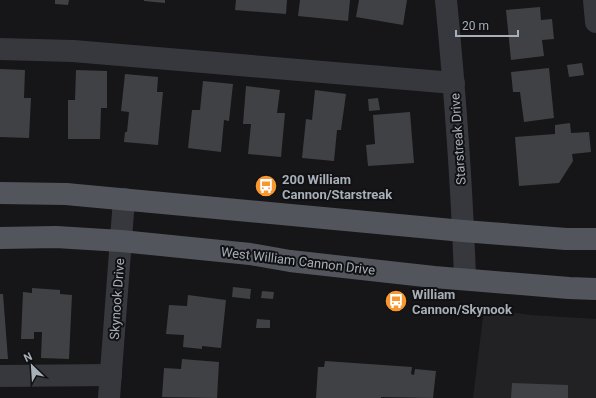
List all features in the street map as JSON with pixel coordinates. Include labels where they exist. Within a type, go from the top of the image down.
[{"type":"main road","points":[[0,193],[66,194],[463,231],[566,239],[596,239]]},
{"type":"main road","name":"West William Cannon Drive","points":[[0,238],[56,237],[121,241],[250,254],[290,261],[392,272],[569,288],[596,289]]},
{"type":"street","name":"Starstreak Drive","points":[[446,0],[454,83],[465,279]]},
{"type":"street","points":[[594,0],[596,22]]},
{"type":"street","points":[[0,49],[73,51],[454,83]]},
{"type":"street","name":"Skynook Drive","points":[[109,398],[124,199]]},
{"type":"street","points":[[0,376],[111,375]]},
{"type":"shaded area","points":[[484,309],[531,315],[596,319],[596,398],[473,398]]},
{"type":"building","points":[[55,0],[69,0],[68,5],[55,4]]},
{"type":"building","points":[[165,0],[165,3],[144,1]]},
{"type":"building","points":[[236,0],[287,0],[286,14],[235,10]]},
{"type":"building","points":[[300,0],[350,0],[348,21],[298,16]]},
{"type":"building","points":[[359,0],[407,0],[403,25],[356,17]]},
{"type":"building","points":[[540,7],[541,20],[552,19],[554,39],[542,40],[544,56],[511,60],[506,10]]},
{"type":"building","points":[[582,63],[584,75],[569,77],[567,65]]},
{"type":"building","points":[[549,68],[554,118],[524,122],[520,92],[513,92],[511,72]]},
{"type":"building","points":[[0,69],[25,70],[24,98],[31,98],[29,138],[0,137]]},
{"type":"building","points":[[76,70],[107,71],[107,108],[101,108],[100,139],[68,139],[68,100],[75,100]]},
{"type":"building","points":[[125,74],[158,77],[157,92],[163,92],[158,145],[124,142],[125,132],[127,132],[129,112],[121,111]]},
{"type":"building","points":[[203,81],[233,84],[229,121],[224,120],[221,152],[188,148],[192,110],[200,110]]},
{"type":"building","points":[[246,86],[280,90],[277,113],[285,113],[281,157],[248,154],[251,124],[243,124]]},
{"type":"building","points":[[315,90],[346,94],[341,130],[337,130],[334,161],[302,158],[306,119],[312,120]]},
{"type":"building","points":[[378,98],[380,110],[369,111],[368,99]]},
{"type":"building","points":[[410,112],[414,163],[368,166],[366,145],[375,144],[373,115]]},
{"type":"building","points":[[570,123],[571,133],[589,132],[591,152],[572,154],[573,161],[559,183],[519,186],[515,137],[555,134],[555,125]]},
{"type":"building","points":[[233,287],[251,289],[250,299],[232,297]]},
{"type":"building","points":[[32,288],[60,290],[60,294],[72,295],[69,359],[41,358],[42,332],[34,332],[34,339],[21,339],[23,292],[32,293]]},
{"type":"building","points":[[262,291],[274,292],[273,299],[261,298]]},
{"type":"building","points":[[0,294],[3,294],[8,359],[0,359]]},
{"type":"building","points":[[188,295],[226,300],[221,348],[202,346],[202,349],[183,347],[184,335],[166,334],[169,305],[187,306]]},
{"type":"building","points":[[257,319],[270,320],[270,328],[256,328]]},
{"type":"building","points":[[182,359],[219,362],[217,398],[162,397],[164,368],[181,369]]},
{"type":"building","points":[[325,361],[412,367],[411,374],[414,375],[415,369],[436,371],[433,398],[316,398],[318,367],[324,367]]},
{"type":"building","points":[[512,383],[568,385],[568,398],[511,398]]},
{"type":"place","name":"200 William Cannon/Starstreak","points":[[266,186]]},
{"type":"place","name":"William Cannon/Skynook","points":[[396,301]]}]
